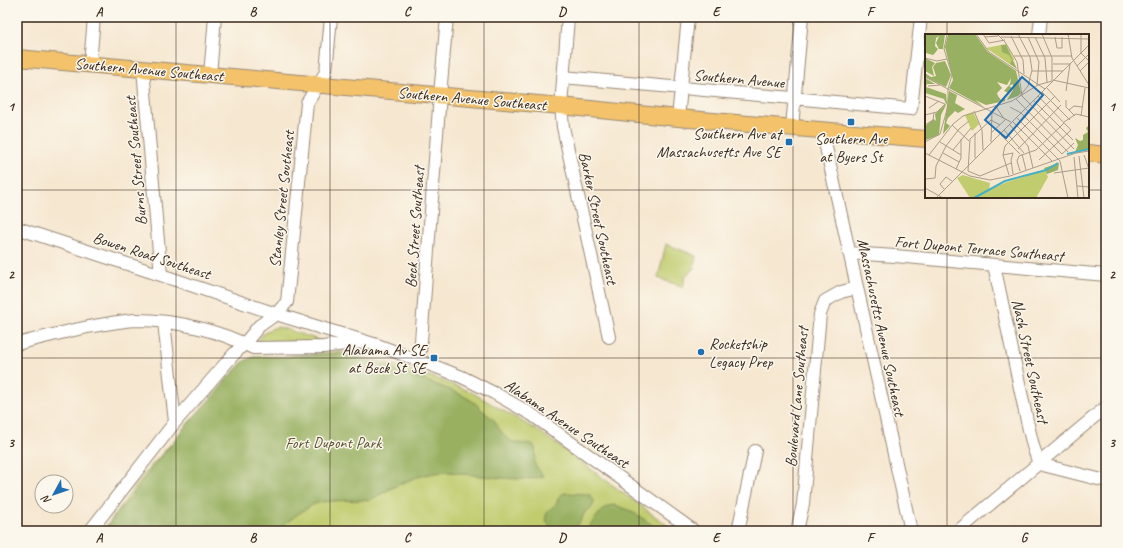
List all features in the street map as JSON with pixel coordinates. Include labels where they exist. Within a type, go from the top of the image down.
[{"type":"main road","name":"Southern Avenue Southeast","points":[[17,58],[925,139]]},
{"type":"main road","points":[[1089,153],[1106,155]]},
{"type":"street","points":[[90,64],[94,17]]},
{"type":"street","points":[[210,75],[215,17]]},
{"type":"street","name":"Stanley Street Southeast","points":[[276,314],[287,302],[307,103],[326,72],[331,17]]},
{"type":"street","name":"Beck Street Southeast","points":[[416,359],[420,351],[421,341],[447,17]]},
{"type":"street","name":"Barker Street Southeast","points":[[568,17],[561,106],[563,127],[609,337]]},
{"type":"street","points":[[678,118],[688,17]]},
{"type":"street","points":[[792,127],[802,17]]},
{"type":"street","name":"Southern Avenue","points":[[564,77],[681,89],[911,109],[921,17]]},
{"type":"street","points":[[1039,34],[1041,17]]},
{"type":"street","name":"Burns Street Southeast","points":[[143,69],[161,275]]},
{"type":"street","name":"Massachusetts Avenue Southeast","points":[[822,129],[911,531]]},
{"type":"street","name":"Bowen Road Southeast","points":[[17,228],[276,314]]},
{"type":"street","name":"Fort Dupont Terrace Southeast","points":[[849,254],[895,256],[1106,275]]},
{"type":"street","name":"Nash Street Southeast","points":[[994,265],[1033,446],[1039,464]]},
{"type":"street","name":"Boulevard Lane Southeast","points":[[797,531],[803,504],[820,314],[825,301],[840,292],[857,288]]},
{"type":"street","points":[[90,531],[175,422],[245,344],[259,326],[276,314]]},
{"type":"street","name":"Alabama Avenue Southeast","points":[[276,314],[416,359],[472,382],[499,396],[531,414],[694,531]]},
{"type":"street","points":[[17,344],[101,324],[137,320],[182,324],[221,334],[254,348],[261,349],[323,347],[365,342]]},
{"type":"street","points":[[164,322],[175,422]]},
{"type":"street","points":[[958,531],[1106,407]]},
{"type":"street","points":[[738,531],[755,451]]},
{"type":"street","points":[[1039,464],[1106,481]]},
{"type":"green space","points":[[666,244],[696,256],[694,268],[685,277],[683,287],[658,278]]},
{"type":"green space","points":[[279,327],[319,340],[320,342],[257,342],[266,332]]},
{"type":"green space","name":"Fort Dupont Park","points":[[340,351],[432,377],[471,392],[540,432],[675,531],[103,531],[147,470],[248,361]]},
{"type":"green space","name":"Fort Dupont Park","points":[[342,354],[402,372],[467,398],[494,420],[499,429],[508,439],[513,442],[529,444],[535,447],[534,463],[543,476],[513,479],[450,472],[416,477],[368,501],[331,501],[312,505],[293,518],[280,531],[103,531],[132,496],[149,471],[182,430],[244,361],[256,356],[285,357],[295,355]]},
{"type":"green space","points":[[565,493],[589,494],[594,501],[593,506],[586,510],[577,525],[569,530],[561,531],[554,529],[548,524],[546,515],[547,512],[556,504],[558,498]]},
{"type":"green space","points":[[613,505],[632,512],[661,531],[595,531],[590,527],[590,525],[605,508]]},
{"type":"place","name":"Southern Ave at Byers St","points":[[851,122]]},
{"type":"place","name":"Southern Ave at Massachusetts Ave SE","points":[[789,142]]},
{"type":"place","name":"Rocketship Legacy Prep","points":[[701,352]]},
{"type":"place","name":"Alabama Av SE at Beck St SE","points":[[434,358]]}]
